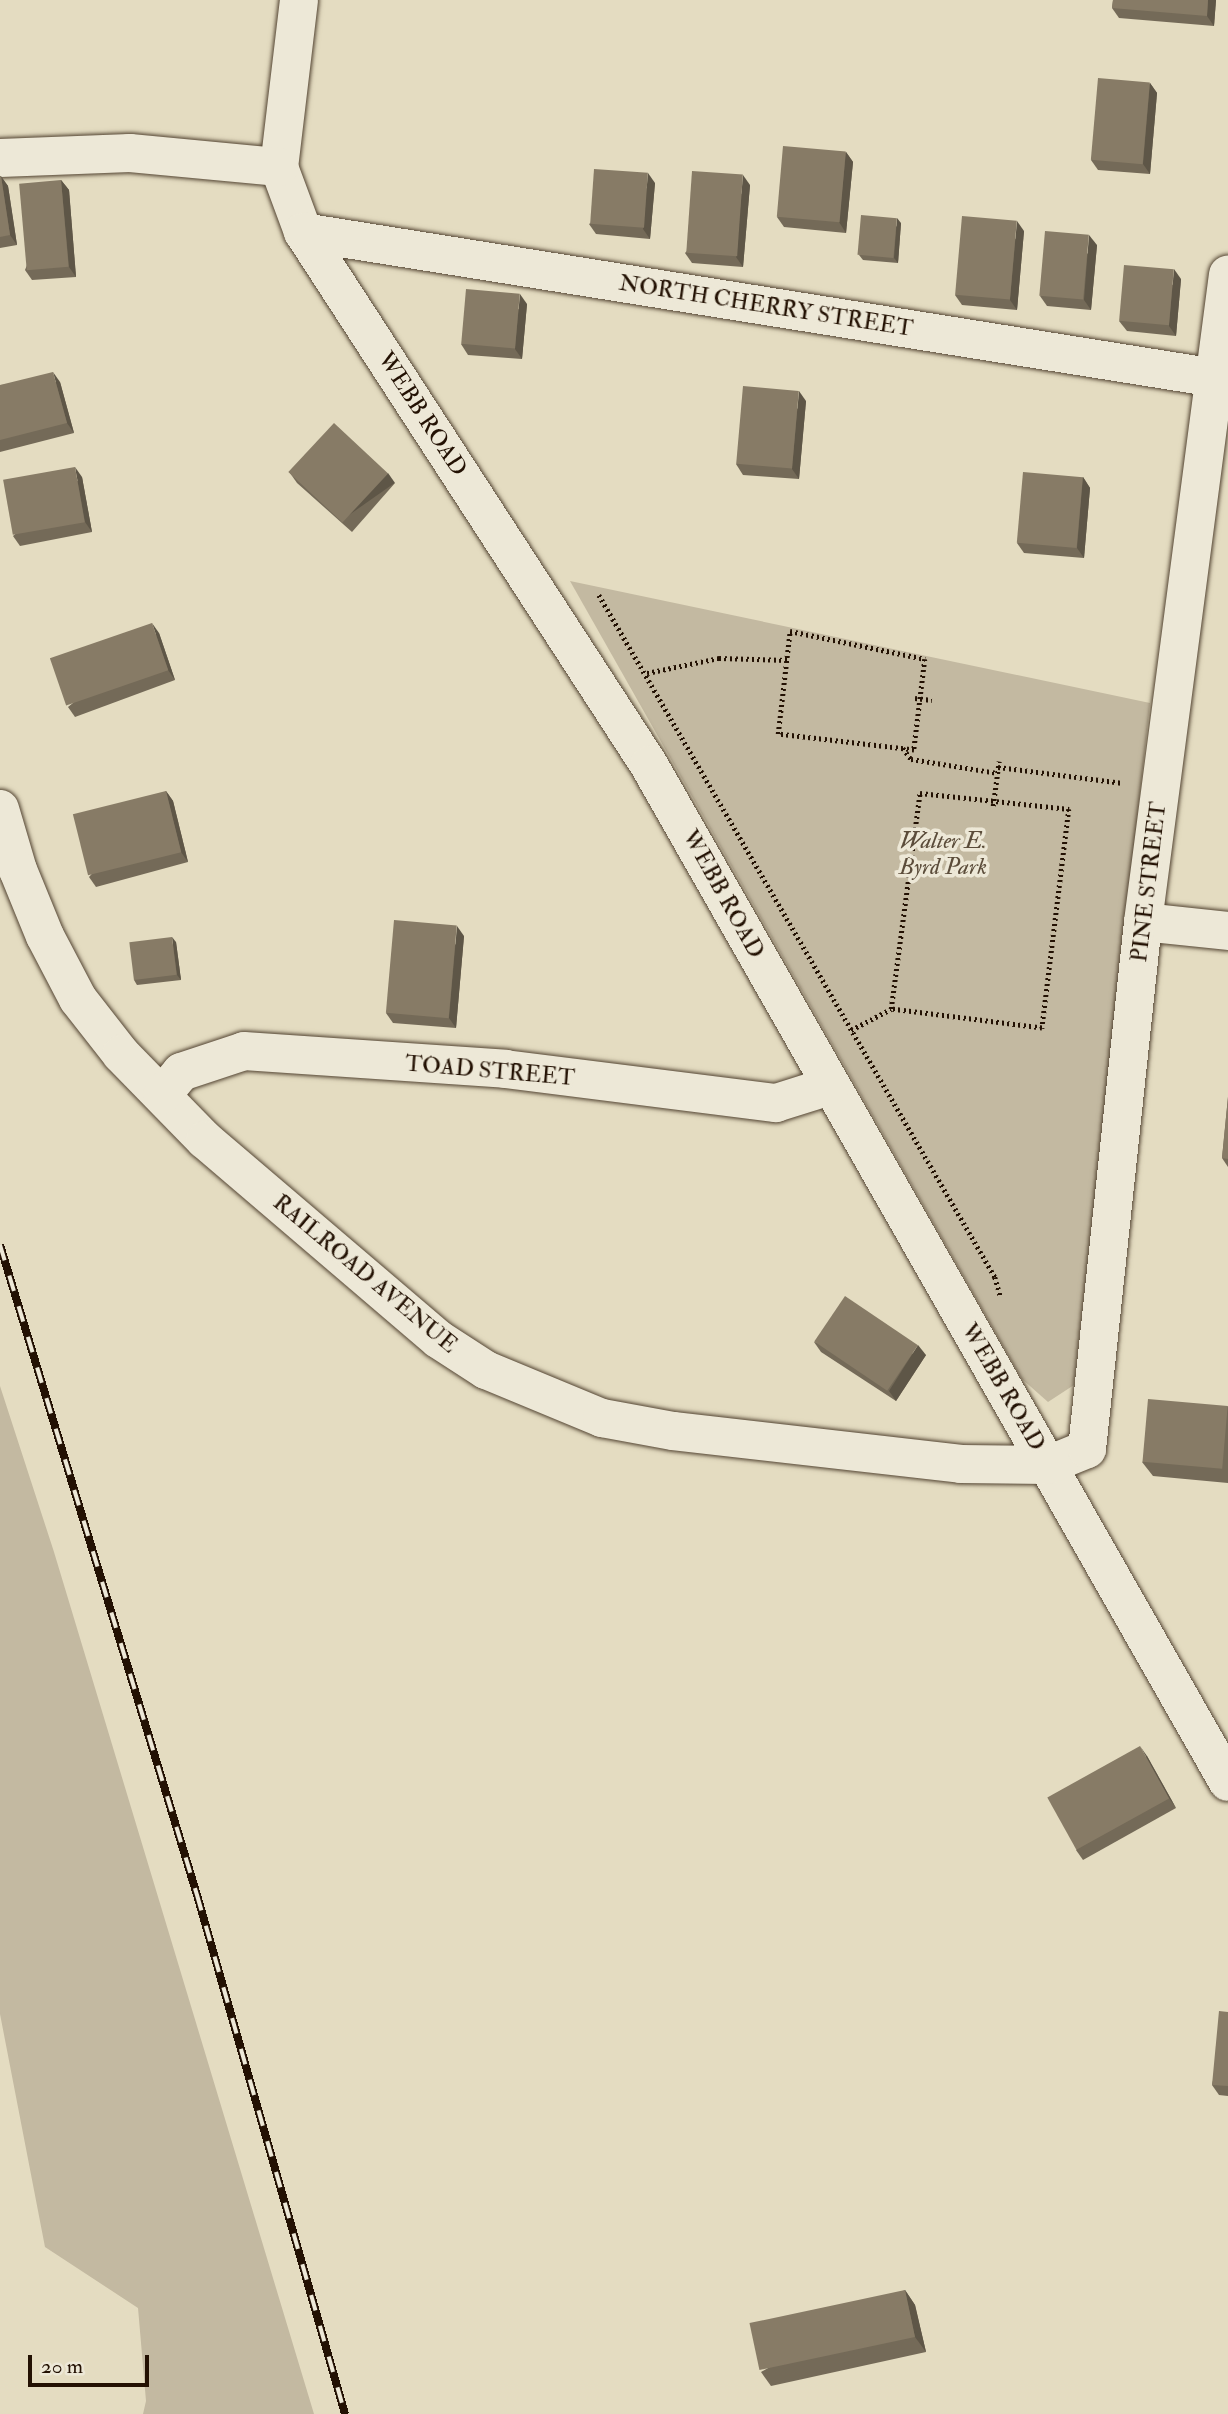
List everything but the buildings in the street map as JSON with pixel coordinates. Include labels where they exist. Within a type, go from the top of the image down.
[{"type":"street","name":"WEBB ROAD","points":[[299,0],[279,167],[303,232],[642,753],[1228,1782]]},
{"type":"street","points":[[0,158],[130,153],[279,167]]},
{"type":"street","name":"NORTH CHERRY STREET","points":[[303,232],[1220,379]]},
{"type":"street","name":"PINE STREET","points":[[1048,1465],[1087,1449],[1143,922],[1220,379],[1228,275]]},
{"type":"street","name":"RAILROAD AVENUE","points":[[0,809],[18,870],[78,999],[121,1054],[205,1139],[438,1339],[486,1370],[541,1396],[602,1418],[673,1431],[961,1464],[1048,1465]]},
{"type":"street","points":[[1143,922],[1228,931]]},
{"type":"street","name":"TOAD STREET","points":[[162,1095],[181,1072],[244,1051],[505,1069],[776,1103],[830,1086]]},
{"type":"path","points":[[599,595],[647,673],[995,1277],[1001,1299]]},
{"type":"path","points":[[790,631],[925,659],[918,699],[914,750],[778,734],[787,660],[790,631]]},
{"type":"path","points":[[647,673],[719,658],[787,660]]},
{"type":"path","points":[[918,699],[932,700]]},
{"type":"path","points":[[903,748],[911,759],[1123,783],[1122,797]]},
{"type":"path","points":[[993,803],[998,767]]},
{"type":"path","points":[[851,1030],[891,1009],[1042,1027],[1069,809],[993,803],[920,793],[916,798],[891,1009]]},
{"type":"green space","name":"Walter E. Byrd Park","points":[[570,581],[1150,703],[1074,1385],[1048,1402],[1022,1379]]},
{"type":"green space","points":[[0,1386],[54,1552],[314,2414],[143,2414],[146,2401],[138,2308],[45,2247],[0,2014]]},
{"type":"railway","points":[[0,1245],[197,1895],[345,2414]]}]
